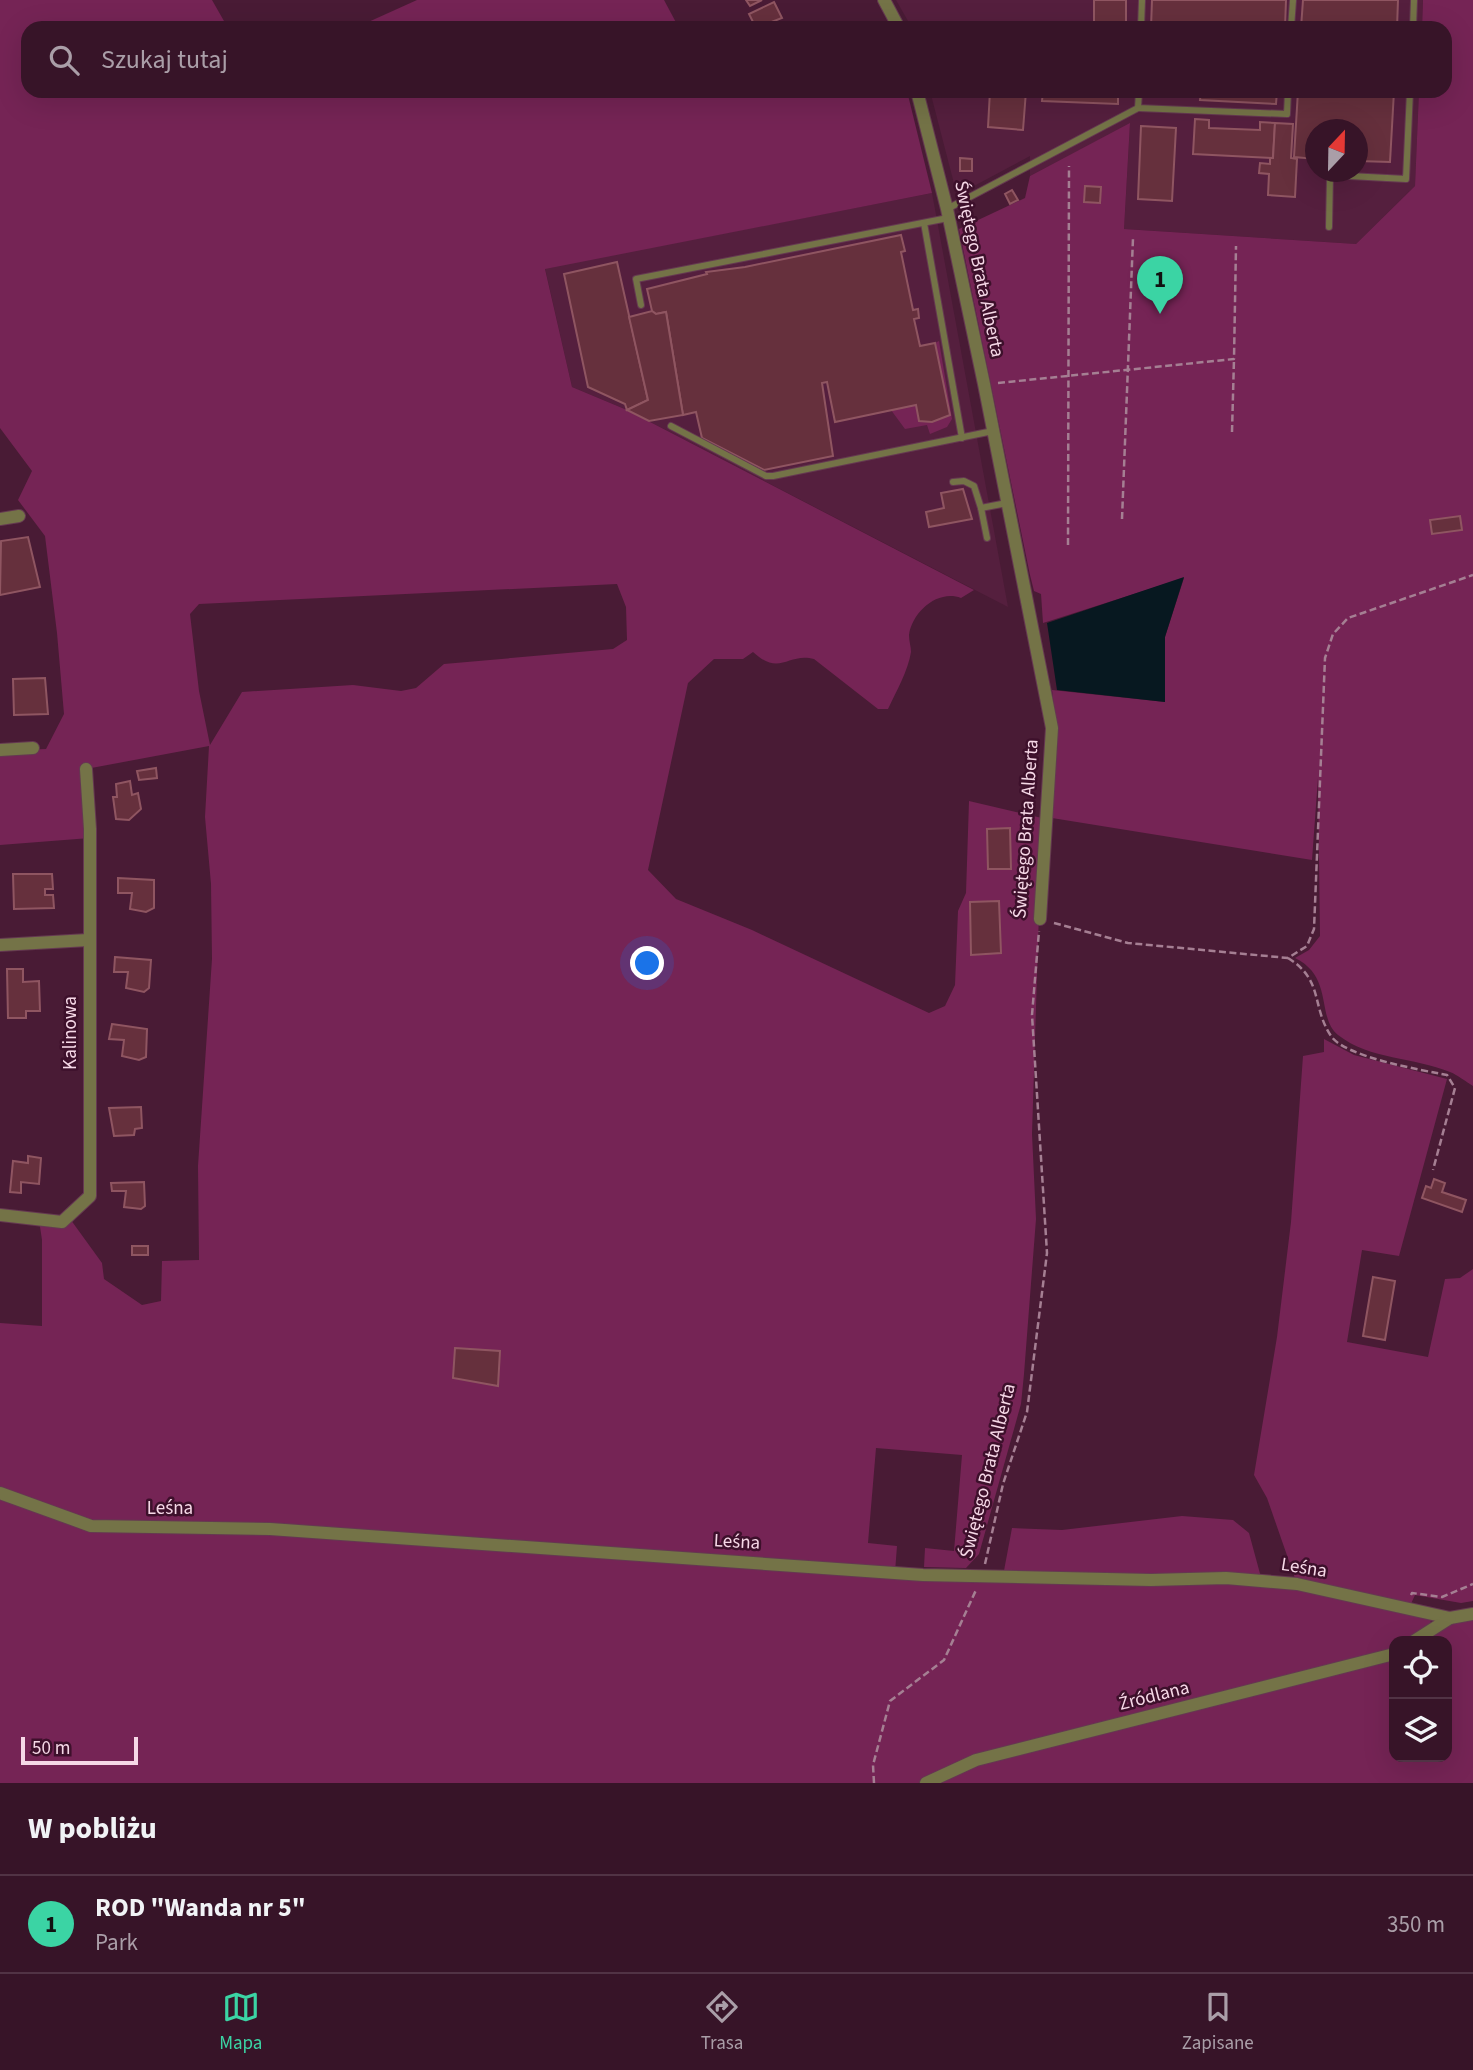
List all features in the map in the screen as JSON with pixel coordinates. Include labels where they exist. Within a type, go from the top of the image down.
[{"type":"street","points":[[884,0],[895,21]]},
{"type":"street","name":"Świętego Brata Alberta","points":[[919,98],[948,213],[1052,728],[1040,919]]},
{"type":"street","points":[[0,519],[19,516]]},
{"type":"street","points":[[0,750],[33,748]]},
{"type":"street","name":"Kalinowa","points":[[0,1216],[62,1222],[90,1196],[90,829],[86,769]]},
{"type":"street","points":[[0,945],[89,940]]},
{"type":"street","name":"Leśna","points":[[0,1493],[91,1526],[270,1529],[923,1574],[1150,1580],[1226,1578],[1297,1584],[1450,1618],[1473,1614]]},
{"type":"street","points":[[1422,1636],[1450,1618]]},
{"type":"street","name":"Źródlana","points":[[926,1783],[976,1760],[1389,1655]]},
{"type":"lane","points":[[1141,21],[1142,0]]},
{"type":"lane","points":[[1292,21],[1293,0]]},
{"type":"lane","points":[[1413,21],[1414,0]]},
{"type":"lane","points":[[1138,108],[1139,98]]},
{"type":"lane","points":[[641,305],[636,279],[924,223],[948,213],[1138,108],[1287,114],[1288,98]]},
{"type":"lane","points":[[1329,227],[1330,175],[1406,179],[1410,98]]},
{"type":"lane","points":[[924,223],[962,438]]},
{"type":"lane","points":[[671,426],[766,476],[993,431]]},
{"type":"lane","points":[[953,482],[967,482],[974,486],[987,538]]},
{"type":"lane","points":[[981,508],[1007,503]]},
{"type":"path","points":[[1068,545],[1069,166]]},
{"type":"path","points":[[1122,519],[1133,238]]},
{"type":"path","points":[[1231,432],[1236,246]]},
{"type":"path","points":[[984,384],[1067,378],[1234,359]]},
{"type":"path","points":[[1288,958],[1307,946],[1314,929],[1325,658],[1333,634],[1348,618],[1473,575]]},
{"type":"path","points":[[1040,919],[1128,943],[1288,958],[1309,974],[1327,1028],[1335,1041],[1364,1054],[1447,1075],[1452,1079],[1455,1088],[1433,1170]]},
{"type":"path","name":"Świętego Brata Alberta","points":[[874,1783],[873,1765],[890,1701],[943,1660],[982,1575],[1003,1484],[1027,1412],[1047,1253],[1032,1015],[1040,919]]},
{"type":"path","points":[[1409,1608],[1412,1593],[1442,1597],[1473,1584]]},
{"type":"shaded area","points":[[0,0],[212,0],[224,21],[21,21],[21,98],[909,98],[932,193],[545,269],[572,387],[627,410],[974,590],[961,598],[952,596],[935,600],[915,618],[909,635],[909,659],[888,709],[878,709],[814,659],[797,658],[770,663],[753,652],[743,659],[714,659],[688,683],[648,870],[676,899],[752,930],[929,1013],[945,1006],[955,985],[958,911],[966,893],[969,801],[1042,818],[1032,1134],[1036,1219],[1021,1404],[979,1554],[966,1568],[924,1567],[925,1548],[954,1551],[962,1455],[876,1448],[868,1543],[897,1546],[895,1572],[1003,1576],[1012,1528],[1062,1530],[1182,1516],[1233,1520],[1249,1533],[1262,1581],[1297,1584],[1267,1498],[1254,1475],[1277,1337],[1291,1222],[1303,1056],[1324,1052],[1324,1039],[1354,1055],[1447,1079],[1399,1256],[1362,1250],[1347,1342],[1428,1357],[1445,1279],[1460,1278],[1473,1269],[1473,1601],[1461,1603],[1415,1595],[1409,1608],[1435,1614],[1423,1635],[1473,1614],[1473,1783],[933,1783],[976,1760],[926,1783],[0,1783],[0,1323],[42,1326],[42,1240],[39,1220],[68,1216],[102,1263],[104,1279],[142,1305],[161,1301],[162,1261],[199,1260],[198,1166],[212,959],[211,884],[205,817],[209,746],[86,769],[90,838],[0,845],[0,751],[46,749],[64,714],[45,536],[18,500],[32,471],[0,428]],"holes":[[[617,584],[626,607],[627,640],[613,649],[444,664],[416,688],[401,691],[353,685],[242,692],[210,745],[199,691],[190,614],[199,604]]]},
{"type":"shaded area","points":[[417,0],[664,0],[675,21],[370,21]]},
{"type":"shaded area","points":[[896,0],[1423,0],[1422,21],[908,21]]},
{"type":"shaded area","points":[[1423,0],[1473,0],[1473,1086],[1450,1072],[1378,1054],[1338,1035],[1327,1018],[1315,976],[1295,958],[1309,950],[1320,936],[1318,778],[1312,860],[1052,818],[1058,738],[1052,690],[1165,702],[1165,637],[1184,578],[1043,623],[1041,594],[1034,591],[1030,575],[959,229],[1025,198],[1030,176],[1130,123],[1124,229],[1356,244],[1415,186],[1419,98],[1452,98],[1452,21],[1422,21]]},
{"type":"shaded area","points":[[932,98],[1419,98],[1415,186],[1356,244],[1124,229],[1130,124],[1030,176],[1030,156],[957,195]]},
{"type":"shaded area","points":[[932,193],[1008,607],[627,410],[572,387],[545,268]]},
{"type":"shaded area","points":[[939,341],[952,419],[947,427],[930,434],[927,425],[905,429],[891,410],[916,405],[919,421],[931,422],[950,415],[935,343]]},
{"type":"water","points":[[1184,577],[1165,637],[1165,702],[1057,690],[1047,623]]},
{"type":"building","points":[[746,0],[762,0],[750,6]]},
{"type":"building","points":[[1094,0],[1126,0],[1126,21],[1094,21]]},
{"type":"building","points":[[1152,0],[1286,0],[1285,21],[1151,21]]},
{"type":"building","points":[[1303,0],[1398,0],[1397,21],[1302,21]]},
{"type":"building","points":[[774,2],[782,18],[774,21],[752,21],[749,14]]},
{"type":"building","points":[[990,98],[1025,98],[1023,130],[988,127]]},
{"type":"building","points":[[1042,98],[1118,98],[1118,104],[1042,101]]},
{"type":"building","points":[[1200,98],[1276,98],[1276,104]]},
{"type":"building","points":[[1298,98],[1394,98],[1390,162],[1368,161],[1368,119],[1305,119],[1305,158],[1294,157]]},
{"type":"building","points":[[1195,119],[1209,120],[1209,128],[1260,130],[1260,122],[1275,123],[1273,158],[1193,154]]},
{"type":"building","points":[[1275,123],[1293,124],[1291,158],[1297,159],[1295,197],[1268,195],[1269,174],[1259,173],[1260,163],[1270,164],[1270,158],[1273,158]]},
{"type":"building","points":[[1141,126],[1176,128],[1172,201],[1138,199]]},
{"type":"building","points":[[960,158],[972,159],[972,171],[960,171]]},
{"type":"building","points":[[1085,186],[1101,187],[1100,203],[1084,202]]},
{"type":"building","points":[[1012,190],[1018,200],[1010,204],[1005,194]]},
{"type":"building","points":[[901,235],[905,251],[901,252],[913,310],[918,309],[919,318],[914,319],[920,346],[935,343],[950,415],[932,422],[919,421],[916,405],[835,422],[827,382],[822,383],[833,456],[764,470],[702,438],[696,412],[683,415],[666,312],[656,314],[652,311],[647,289],[707,274],[706,272],[745,267]]},
{"type":"building","points":[[617,262],[648,400],[627,410],[625,404],[588,387],[564,274]]},
{"type":"building","points":[[652,311],[656,314],[666,312],[683,415],[649,421],[627,410],[648,400],[629,317]]},
{"type":"building","points":[[963,489],[972,519],[929,527],[926,512],[944,508],[941,493]]},
{"type":"building","points":[[1460,516],[1462,530],[1432,534],[1430,520]]},
{"type":"building","points":[[28,537],[40,587],[0,595],[1,541]]},
{"type":"building","points":[[45,678],[48,714],[14,715],[13,679]]},
{"type":"building","points":[[156,768],[157,778],[139,780],[137,771]]},
{"type":"building","points":[[130,781],[132,795],[138,793],[141,809],[129,820],[116,819],[113,797],[117,797],[116,784]]},
{"type":"building","points":[[1010,828],[1011,869],[988,869],[987,829]]},
{"type":"building","points":[[13,874],[52,874],[53,889],[45,889],[45,895],[53,895],[54,908],[14,909]]},
{"type":"building","points":[[118,878],[154,880],[154,908],[146,912],[130,909],[132,893],[118,893]]},
{"type":"building","points":[[999,901],[1001,953],[971,955],[970,902]]},
{"type":"building","points":[[115,957],[151,960],[149,988],[144,992],[126,988],[128,972],[114,972]]},
{"type":"building","points":[[7,969],[23,969],[23,982],[39,981],[40,1011],[26,1011],[26,1018],[8,1018]]},
{"type":"building","points":[[112,1024],[147,1029],[146,1057],[139,1060],[122,1056],[124,1040],[109,1039]]},
{"type":"building","points":[[141,1107],[142,1128],[135,1129],[134,1135],[114,1136],[109,1108]]},
{"type":"building","points":[[28,1156],[41,1158],[39,1184],[21,1182],[21,1193],[10,1192],[13,1161],[28,1163]]},
{"type":"building","points":[[1434,1179],[1445,1183],[1442,1192],[1466,1200],[1462,1212],[1422,1198],[1426,1186],[1431,1188]]},
{"type":"building","points":[[144,1182],[145,1206],[141,1209],[124,1207],[126,1191],[112,1191],[111,1183]]},
{"type":"building","points":[[132,1246],[148,1246],[148,1255],[132,1255]]},
{"type":"building","points":[[1373,1277],[1395,1281],[1385,1340],[1363,1336]]},
{"type":"building","points":[[455,1348],[500,1351],[498,1386],[453,1378]]},
{"type":"place","name":"ROD \"Wanda nr 5\"","points":[[1160,314]]}]
